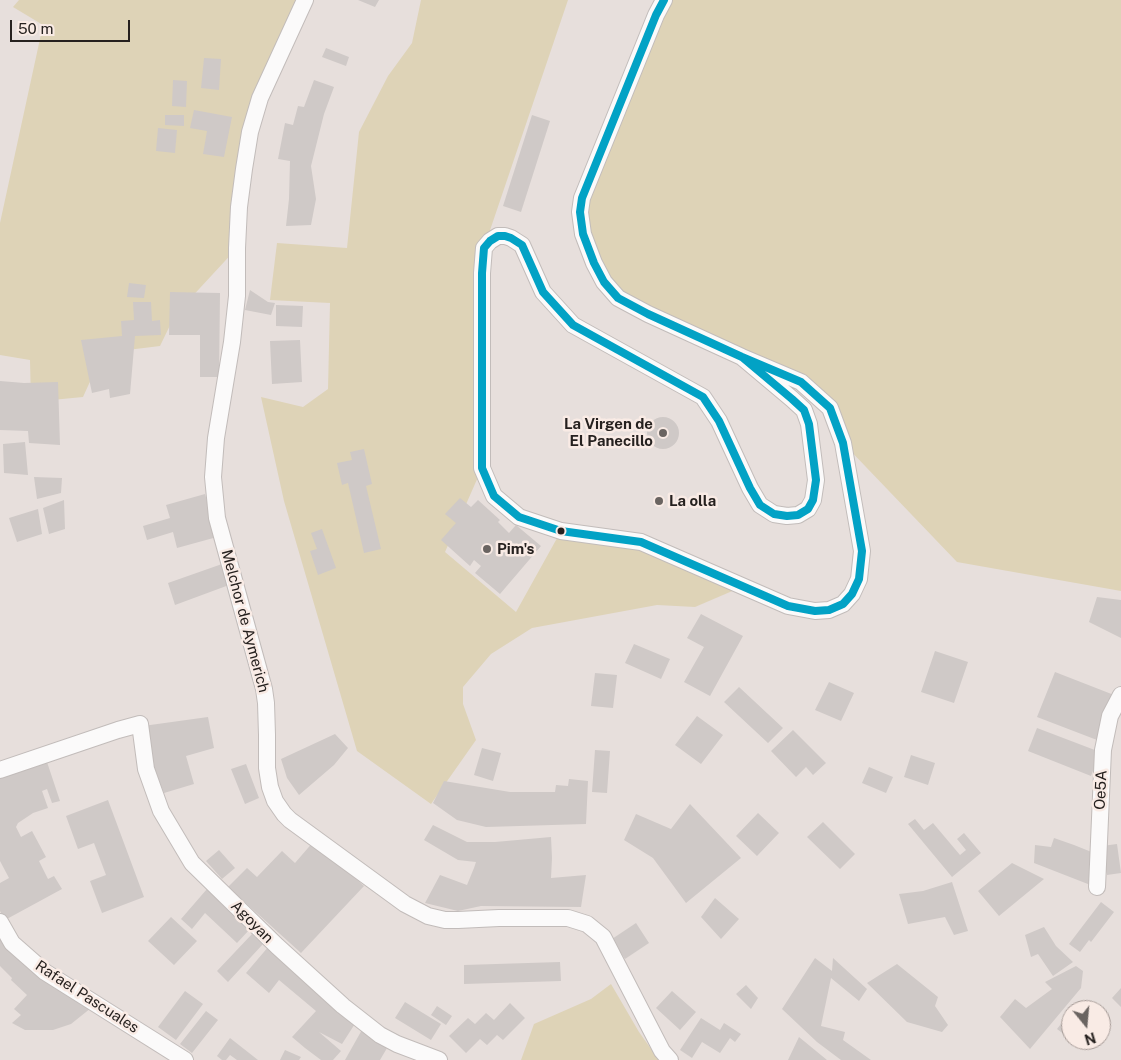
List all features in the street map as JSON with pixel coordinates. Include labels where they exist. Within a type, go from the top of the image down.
[{"type":"street","name":"Melchor de Aymerich","points":[[305,0],[260,98],[250,132],[239,207],[237,296],[232,342],[216,438],[213,477],[217,518],[252,647],[261,673],[266,703],[267,768],[275,801],[296,826],[405,904],[428,916],[445,920],[568,918],[587,924],[603,937],[662,1051],[670,1060]]},
{"type":"street","points":[[664,0],[656,15],[582,198],[580,212],[583,234],[594,263],[604,282],[618,298],[648,314],[801,382],[830,408],[842,443],[862,551],[859,579],[852,594],[843,604],[829,610],[815,611],[788,606],[641,542],[561,531],[519,518],[494,496],[482,468],[482,273],[484,248],[490,240],[498,236],[505,236],[522,245],[543,292],[573,325],[703,397],[719,421],[750,488],[760,505],[774,514],[798,515],[808,510],[813,500],[816,480],[809,424],[804,410],[742,357]]},
{"type":"street","name":"Oe5A","points":[[1097,887],[1103,750],[1110,716],[1121,695]]},
{"type":"street","name":"Agoyan","points":[[0,770],[140,724],[146,769],[161,811],[192,863],[277,946],[343,1006],[380,1035],[397,1044],[439,1060]]},
{"type":"street","name":"Rafael Pascuales","points":[[0,922],[12,943],[44,972],[185,1060]]},
{"type":"shaded area","points":[[19,0],[307,0],[260,98],[237,248],[175,315],[160,346],[103,353],[83,397],[31,402],[30,360],[0,355],[0,223],[43,25],[13,7]]},
{"type":"shaded area","points":[[421,0],[568,0],[484,248],[482,468],[445,552],[516,612],[561,531],[641,542],[744,586],[695,607],[657,605],[532,628],[491,654],[463,687],[463,704],[476,740],[431,804],[357,751],[284,501],[261,397],[303,407],[328,389],[330,303],[270,300],[277,243],[347,248],[359,132],[388,76],[412,43]]},
{"type":"shaded area","points":[[664,0],[1121,0],[1121,591],[957,562],[843,443],[830,408],[801,382],[618,298],[583,234],[586,189]]},
{"type":"shaded area","points":[[611,984],[639,1032],[659,1060],[521,1060],[534,1024],[591,999]]},
{"type":"building","points":[[358,0],[379,0],[375,7]]},
{"type":"building","points":[[326,48],[349,57],[346,66],[322,57]]},
{"type":"building","points":[[204,58],[221,59],[219,90],[201,88]]},
{"type":"building","points":[[173,80],[187,81],[186,107],[172,106]]},
{"type":"building","points":[[314,80],[334,87],[324,114],[311,166],[316,199],[311,225],[286,226],[290,161],[278,159],[285,123],[293,125],[298,106],[304,107]]},
{"type":"building","points":[[194,110],[232,117],[224,157],[203,154],[207,131],[190,128]]},
{"type":"building","points":[[165,115],[184,115],[184,126],[165,125]]},
{"type":"building","points":[[532,115],[550,121],[521,212],[503,206]]},
{"type":"building","points":[[158,128],[177,130],[175,153],[156,151]]},
{"type":"building","points":[[129,283],[146,285],[144,298],[127,297]]},
{"type":"building","points":[[250,290],[268,302],[275,303],[271,315],[245,310]]},
{"type":"building","points":[[170,292],[220,293],[219,377],[200,377],[200,335],[169,335]]},
{"type":"building","points":[[133,302],[151,302],[152,321],[160,320],[161,335],[135,336],[130,394],[110,398],[109,389],[92,393],[81,340],[122,336],[121,321],[134,320]]},
{"type":"building","points":[[276,305],[303,306],[302,327],[276,326]]},
{"type":"building","points":[[300,340],[302,382],[272,384],[270,341]]},
{"type":"building","points":[[0,381],[24,383],[58,382],[60,445],[29,443],[28,431],[0,430]]},
{"type":"building","points":[[663,417],[669,418],[674,422],[678,427],[678,439],[674,444],[669,448],[663,449],[657,448],[652,444],[648,439],[647,433],[648,427],[652,422],[657,418]]},
{"type":"building","points":[[25,442],[28,475],[4,473],[3,444]]},
{"type":"building","points":[[364,449],[372,484],[366,486],[381,549],[364,553],[348,483],[342,485],[337,463],[352,460],[350,452]]},
{"type":"building","points":[[34,477],[62,478],[61,493],[37,499]]},
{"type":"building","points":[[205,494],[217,537],[177,548],[173,532],[147,540],[143,526],[170,518],[166,505]]},
{"type":"building","points":[[460,498],[471,507],[478,500],[500,520],[498,522],[509,533],[516,525],[541,546],[500,594],[475,573],[481,566],[474,560],[470,566],[441,540],[456,523],[445,514]]},
{"type":"building","points":[[64,500],[65,529],[49,534],[43,508]]},
{"type":"building","points":[[38,509],[42,534],[17,542],[9,518]]},
{"type":"building","points":[[322,529],[336,568],[318,575],[310,551],[317,549],[311,533]]},
{"type":"building","points":[[222,564],[229,585],[175,605],[168,583]]},
{"type":"building","points":[[1097,597],[1121,600],[1121,638],[1089,622]]},
{"type":"building","points":[[701,614],[743,636],[710,696],[684,682],[704,647],[687,638]]},
{"type":"building","points":[[634,644],[670,659],[661,679],[625,663]]},
{"type":"building","points":[[935,651],[968,662],[954,703],[921,692]]},
{"type":"building","points":[[1055,672],[1114,695],[1097,740],[1037,717]]},
{"type":"building","points":[[595,673],[617,675],[613,708],[591,706]]},
{"type":"building","points":[[829,682],[854,693],[841,721],[815,710]]},
{"type":"building","points":[[739,687],[783,728],[768,743],[724,702]]},
{"type":"building","points":[[697,716],[723,735],[701,764],[675,745]]},
{"type":"building","points":[[208,717],[214,748],[186,756],[194,784],[164,793],[154,767],[143,726]]},
{"type":"building","points":[[1037,728],[1100,752],[1091,776],[1028,751]]},
{"type":"building","points":[[793,730],[826,763],[813,775],[806,767],[796,777],[771,751]]},
{"type":"building","points":[[335,734],[348,748],[334,765],[299,795],[287,778],[281,759]]},
{"type":"building","points":[[482,748],[501,753],[493,781],[474,775]]},
{"type":"building","points":[[595,750],[610,751],[607,793],[592,792]]},
{"type":"building","points":[[911,755],[935,763],[928,785],[904,777]]},
{"type":"building","points":[[45,756],[60,801],[52,803],[47,789],[42,791],[48,808],[33,813],[18,823],[16,827],[21,837],[32,831],[46,857],[39,861],[48,879],[54,876],[62,889],[5,920],[0,911],[0,883],[9,878],[0,861],[0,767]]},
{"type":"building","points":[[246,764],[259,798],[245,804],[231,769]]},
{"type":"building","points":[[869,767],[893,777],[886,793],[862,783]]},
{"type":"building","points":[[569,779],[588,781],[586,824],[486,827],[457,820],[433,803],[444,781],[510,792],[555,792],[556,785],[568,786]]},
{"type":"building","points":[[108,800],[144,897],[102,913],[90,881],[106,875],[94,843],[78,849],[66,816]]},
{"type":"building","points":[[690,804],[741,858],[686,903],[653,858],[624,840],[636,814],[671,829]]},
{"type":"building","points":[[758,813],[779,833],[757,856],[736,836]]},
{"type":"building","points":[[915,819],[924,830],[933,823],[960,855],[966,850],[957,839],[964,833],[981,853],[952,877],[908,824]]},
{"type":"building","points":[[823,822],[855,854],[840,869],[807,837]]},
{"type":"building","points":[[433,825],[467,842],[495,842],[551,837],[551,878],[586,875],[581,907],[481,906],[458,911],[425,903],[440,875],[467,885],[476,862],[458,860],[424,840]]},
{"type":"building","points":[[1054,838],[1094,853],[1093,886],[1034,863],[1035,845],[1051,847]]},
{"type":"building","points":[[314,841],[364,886],[301,953],[228,887],[247,868],[257,877],[282,851],[295,863]]},
{"type":"building","points":[[1117,844],[1121,873],[1107,875],[1102,846]]},
{"type":"building","points":[[219,850],[235,868],[222,879],[206,861]]},
{"type":"building","points":[[1012,863],[1044,879],[999,916],[978,891]]},
{"type":"building","points":[[952,882],[968,931],[954,935],[945,917],[908,924],[899,894],[923,891]]},
{"type":"building","points":[[207,889],[250,929],[237,943],[205,913],[192,929],[181,919]]},
{"type":"building","points":[[715,898],[739,919],[721,939],[701,917]]},
{"type":"building","points":[[1101,902],[1114,912],[1091,942],[1089,940],[1080,952],[1069,944]]},
{"type":"building","points":[[171,917],[197,941],[174,965],[148,941]]},
{"type":"building","points":[[636,923],[649,943],[625,959],[612,939]]},
{"type":"building","points":[[1044,927],[1056,946],[1073,962],[1053,976],[1038,954],[1031,957],[1025,935]]},
{"type":"building","points":[[0,934],[91,1008],[71,1024],[53,1030],[25,1030],[12,1023],[21,1015],[14,1009],[27,995],[0,966]]},
{"type":"building","points":[[252,934],[263,944],[228,982],[217,971]]},
{"type":"building","points":[[269,946],[358,1019],[342,1044],[319,1032],[341,1051],[333,1060],[321,1060],[292,1037],[316,1011],[279,980],[269,993],[246,973]]},
{"type":"building","points":[[815,958],[832,971],[833,958],[867,989],[859,1001],[831,978],[821,1026],[845,1032],[843,1040],[871,1060],[841,1060],[817,1042],[782,1009]]},
{"type":"building","points":[[560,962],[561,981],[464,984],[464,965]]},
{"type":"building","points":[[897,964],[938,997],[935,1006],[948,1025],[942,1032],[907,1022],[867,983]]},
{"type":"building","points":[[1076,966],[1083,971],[1081,988],[1071,1000],[1061,1000],[1061,1012],[1030,1049],[1000,1017],[1015,999],[1026,1008],[1052,989],[1045,982]]},
{"type":"building","points":[[746,985],[758,998],[751,1009],[736,994]]},
{"type":"building","points":[[1121,988],[1121,1007],[1112,998]]},
{"type":"building","points":[[185,991],[203,1004],[176,1040],[158,1027]]},
{"type":"building","points":[[672,991],[696,1012],[680,1030],[656,1008]]},
{"type":"building","points":[[405,1002],[441,1024],[431,1040],[395,1018]]},
{"type":"building","points":[[510,1003],[525,1018],[503,1040],[497,1035],[487,1045],[480,1039],[466,1053],[449,1036],[468,1018],[475,1024],[486,1013],[494,1020]]},
{"type":"building","points":[[437,1006],[452,1016],[446,1025],[431,1015]]},
{"type":"building","points":[[206,1011],[218,1020],[192,1053],[180,1044]]},
{"type":"building","points":[[701,1018],[720,1030],[724,1023],[741,1034],[735,1042],[730,1038],[720,1053],[702,1042],[692,1058],[680,1050]]},
{"type":"building","points":[[1061,1024],[1061,1032],[1057,1029]]},
{"type":"building","points":[[363,1028],[390,1043],[380,1060],[345,1060]]},
{"type":"building","points":[[799,1037],[827,1060],[788,1060]]},
{"type":"building","points":[[230,1038],[258,1060],[237,1060],[230,1055],[226,1060],[222,1060],[217,1056]]},
{"type":"building","points":[[285,1050],[301,1057],[299,1060],[280,1060]]},
{"type":"transit line","points":[[664,0],[656,15],[582,198],[580,212],[583,234],[594,263],[604,282],[618,298],[648,314],[801,382],[830,408],[843,443],[862,551],[859,579],[852,594],[843,604],[829,610],[815,611],[788,606],[641,542],[561,531],[519,517],[494,496],[482,468],[482,273],[484,248],[498,236],[511,238],[522,245],[543,292],[573,325],[703,397],[719,421],[750,488],[760,505],[774,514],[798,515],[808,509],[813,500],[816,480],[809,424],[804,410],[742,357]]},
{"type":"place","name":"La Virgen de El Panecillo","points":[[663,433]]},
{"type":"place","name":"La olla","points":[[659,501]]},
{"type":"place","name":"Pim's","points":[[487,549]]}]
